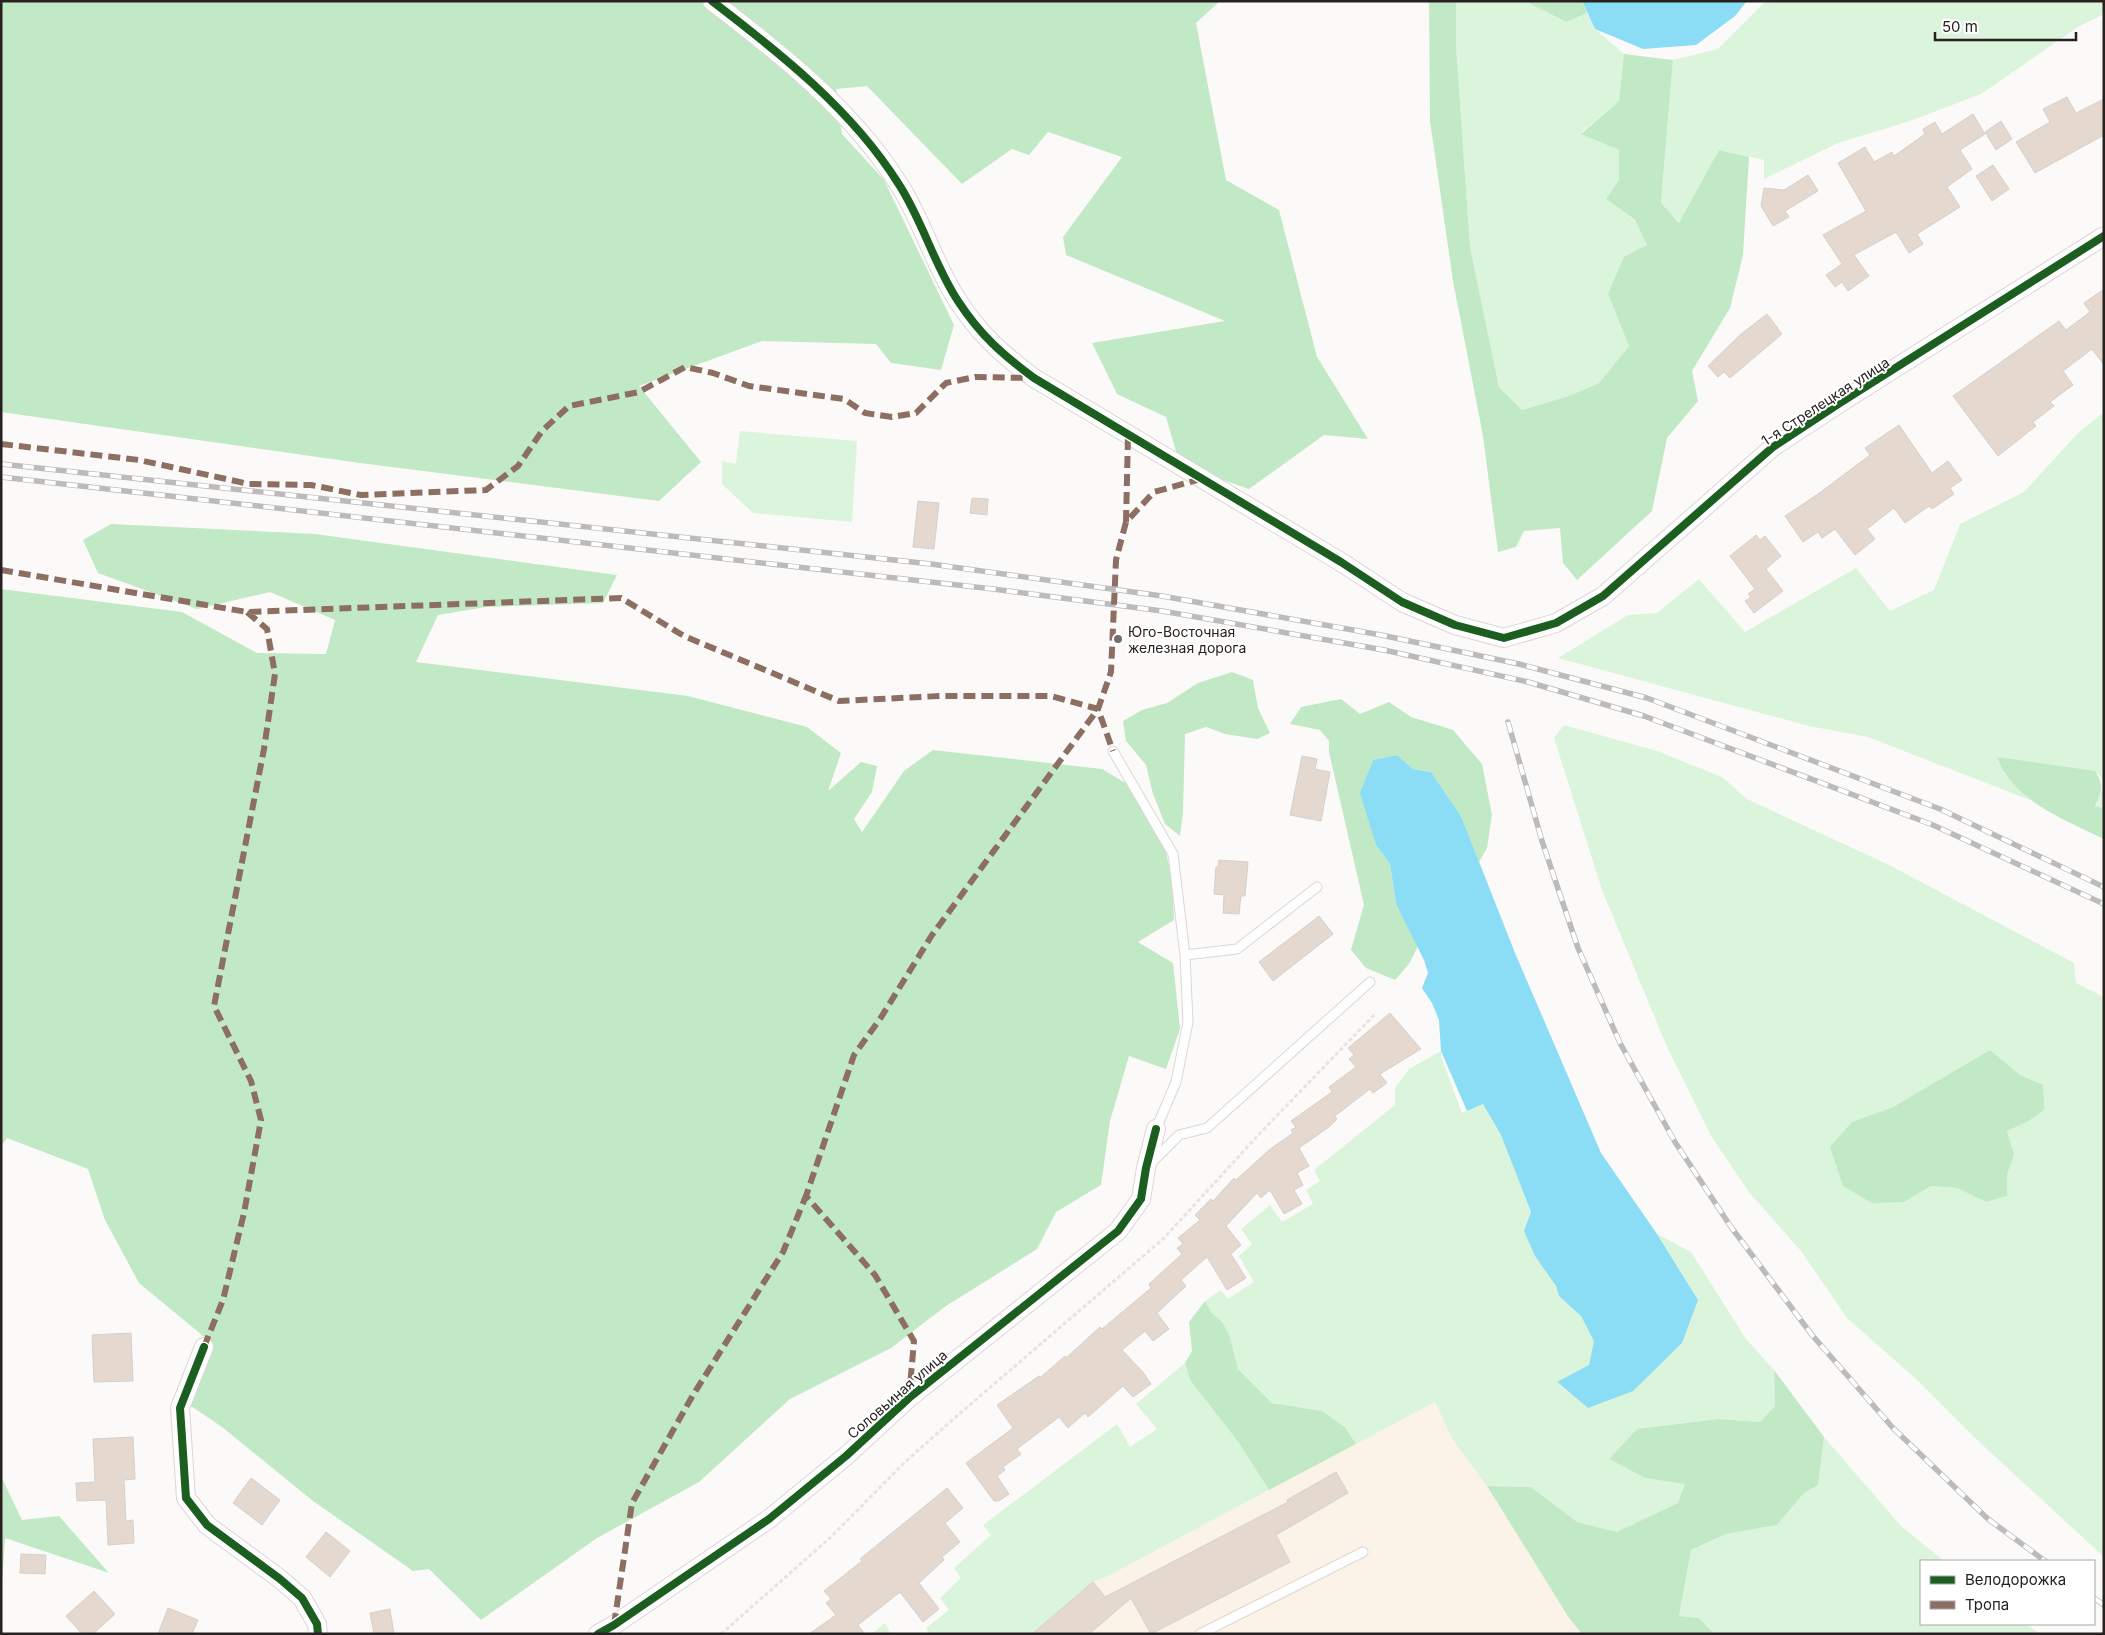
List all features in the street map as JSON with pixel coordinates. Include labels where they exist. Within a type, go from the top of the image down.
[{"type":"street","name":"1-я Стрелецкая улица","points":[[712,1],[804,76],[835,104],[863,134],[899,183],[957,300],[976,327],[1000,353],[1034,378],[1341,562],[1402,602],[1455,625],[1504,638],[1556,623],[1602,596],[1774,447],[1840,403],[2104,236]]},
{"type":"street","name":"Соловьиная улица","points":[[598,1634],[770,1519],[846,1456],[909,1398],[1118,1231],[1141,1199],[1146,1168],[1156,1129]]},
{"type":"street","points":[[204,1347],[180,1408],[186,1498],[207,1525],[280,1579],[302,1598],[317,1624],[318,1634]]},
{"type":"lane","points":[[1113,751],[1173,854],[1185,956],[1188,1022],[1176,1082],[1156,1129]]},
{"type":"lane","points":[[1185,956],[1237,949],[1317,888]]},
{"type":"lane","points":[[1146,1168],[1179,1135],[1207,1128],[1370,982]]},
{"type":"lane","points":[[1205,1633],[1363,1552]]},
{"type":"path","points":[[720,1634],[836,1532],[905,1462],[952,1420],[1163,1239],[1250,1144],[1376,1014]]},
{"type":"shaded area","points":[[1435,1402],[1452,1439],[1487,1486],[1569,1618],[1582,1634],[1032,1634],[1093,1582],[1108,1576]]},
{"type":"green space","points":[[1,1],[1220,1],[1196,23],[1226,180],[1279,210],[1317,357],[1368,439],[1324,435],[1249,489],[1180,465],[1166,417],[1117,394],[1092,343],[1225,321],[1066,255],[1063,237],[1122,157],[1048,132],[1029,155],[1012,149],[962,184],[867,86],[836,89],[842,134],[884,180],[954,325],[941,370],[891,363],[876,344],[762,341],[639,386],[701,462],[659,501],[360,463],[1,412]]},
{"type":"green space","points":[[1429,1],[1456,1],[1456,45],[1470,247],[1499,387],[1522,410],[1569,396],[1599,383],[1629,346],[1608,294],[1624,257],[1647,245],[1635,220],[1606,199],[1619,180],[1619,150],[1581,134],[1619,101],[1624,54],[1673,60],[1661,203],[1679,223],[1719,150],[1749,157],[1743,255],[1730,308],[1692,371],[1698,401],[1667,438],[1652,511],[1577,580],[1563,563],[1560,528],[1524,531],[1516,547],[1498,552],[1483,436],[1453,281],[1430,121]]},
{"type":"green space","points":[[1456,1],[1530,1],[1530,4],[1565,22],[1587,13],[1595,29],[1624,54],[1619,101],[1581,133],[1619,150],[1619,180],[1606,199],[1635,221],[1647,245],[1608,294],[1629,346],[1599,383],[1569,396],[1522,410],[1499,387],[1470,247],[1456,45]]},
{"type":"green space","points":[[1530,1],[1582,1],[1587,13],[1566,22],[1530,4]]},
{"type":"green space","points":[[1780,1],[2104,1],[2104,14],[2078,27],[1981,94],[1910,121],[1838,143],[1764,179],[1764,160],[1719,150],[1680,223],[1661,204],[1673,60],[1718,49],[1764,3]]},
{"type":"green space","points":[[2104,412],[2104,781],[2095,771],[2003,772],[2030,800],[1868,737],[1809,726],[1558,658],[1628,615],[1657,613],[1699,579],[1745,632],[1856,568],[1890,611],[1934,590],[1960,524],[2024,492],[2077,434]]},
{"type":"green space","points":[[740,431],[857,441],[852,522],[753,513],[722,484],[722,461],[736,464]]},
{"type":"green space","points":[[111,524],[315,534],[617,575],[603,603],[486,607],[438,615],[416,662],[688,696],[807,727],[841,753],[828,791],[861,762],[877,766],[872,792],[854,819],[862,832],[904,771],[933,750],[1102,769],[1127,784],[1166,852],[1172,881],[1174,920],[1138,942],[1173,963],[1180,1029],[1166,1069],[1129,1056],[1110,1121],[1101,1185],[1056,1212],[1037,1249],[946,1306],[891,1348],[790,1399],[699,1482],[597,1538],[481,1620],[429,1569],[413,1571],[313,1501],[222,1427],[188,1404],[214,1345],[139,1283],[105,1220],[88,1169],[7,1138],[1,1146],[1,589],[182,612],[257,653],[326,654],[335,620],[270,592],[197,609],[98,573],[83,540]]},
{"type":"green space","points":[[1232,672],[1253,680],[1258,708],[1270,733],[1257,739],[1225,734],[1206,727],[1185,734],[1183,813],[1180,836],[1165,824],[1153,794],[1146,765],[1126,741],[1123,721],[1142,710],[1167,703],[1198,683]]},
{"type":"green space","points":[[1341,699],[1360,714],[1389,702],[1411,717],[1453,730],[1482,764],[1492,815],[1487,848],[1479,862],[1461,816],[1431,772],[1413,769],[1397,755],[1373,760],[1361,793],[1376,845],[1390,864],[1396,904],[1418,946],[1409,964],[1395,980],[1366,968],[1351,950],[1364,905],[1329,752],[1329,741],[1320,730],[1290,724],[1301,707]]},
{"type":"green space","points":[[1564,725],[1657,751],[1722,777],[1747,799],[1889,865],[2074,963],[2076,983],[2104,997],[2104,1557],[1975,1438],[1916,1379],[1847,1318],[1801,1251],[1749,1192],[1711,1136],[1667,1047],[1602,890],[1554,738]],"holes":[[[1990,1050],[2020,1075],[2043,1085],[2027,1122],[2007,1131],[2014,1154],[2007,1175],[2007,1196],[1986,1202],[1957,1188],[1931,1186],[1904,1202],[1852,1122],[1893,1107]]]},
{"type":"green space","points":[[1997,757],[2095,771],[2100,781],[2101,789],[2095,807],[2104,808],[2104,839],[2057,816],[2028,797],[2015,786],[2005,773]]},
{"type":"green space","points":[[2104,786],[2104,808],[2095,808]]},
{"type":"green space","points":[[1990,1050],[2020,1075],[2043,1085],[2044,1110],[2027,1122],[2007,1131],[2014,1154],[2007,1175],[2007,1196],[1986,1202],[1957,1188],[1931,1186],[1904,1202],[1872,1203],[1843,1186],[1830,1147],[1852,1122],[1893,1107]]},
{"type":"green space","points":[[1441,1051],[1442,1059],[1462,1113],[1483,1104],[1501,1135],[1531,1212],[1535,1256],[1556,1286],[1559,1296],[1581,1316],[1595,1341],[1589,1365],[1557,1383],[1588,1408],[1698,1300],[1657,1234],[1691,1252],[1746,1339],[1774,1370],[1775,1406],[1760,1422],[1718,1419],[1637,1429],[1609,1459],[1645,1478],[1685,1483],[1679,1503],[1617,1532],[1577,1522],[1531,1487],[1487,1486],[1452,1439],[1435,1402],[1356,1444],[1345,1427],[1322,1411],[1272,1403],[1238,1369],[1230,1337],[1223,1323],[1211,1312],[1205,1301],[1221,1290],[1228,1299],[1254,1282],[1239,1256],[1252,1244],[1241,1229],[1270,1205],[1282,1222],[1313,1204],[1306,1190],[1320,1181],[1314,1170],[1395,1105],[1395,1088],[1409,1069]]},
{"type":"green space","points":[[1205,1301],[1211,1312],[1223,1323],[1230,1337],[1238,1369],[1272,1403],[1322,1411],[1345,1427],[1356,1444],[1269,1490],[1239,1443],[1190,1380],[1185,1363],[1192,1351],[1189,1322]]},
{"type":"green space","points":[[1185,1363],[1190,1380],[1239,1443],[1269,1490],[1108,1576],[1093,1582],[1032,1634],[929,1634],[926,1628],[949,1610],[940,1598],[961,1578],[954,1568],[991,1535],[983,1525],[1117,1424],[1130,1447],[1157,1429],[1136,1404]]},
{"type":"green space","points":[[1774,1370],[1824,1437],[1818,1485],[1804,1493],[1777,1525],[1726,1534],[1691,1550],[1679,1616],[1699,1618],[1715,1634],[1582,1634],[1569,1618],[1487,1486],[1531,1487],[1577,1522],[1617,1532],[1678,1503],[1685,1484],[1645,1478],[1609,1459],[1637,1429],[1718,1419],[1760,1422],[1775,1406]]},
{"type":"green space","points":[[1824,1437],[1901,1526],[1943,1560],[1920,1560],[1920,1625],[2027,1625],[2040,1634],[1715,1634],[1699,1618],[1679,1616],[1691,1550],[1726,1534],[1777,1525],[1804,1493],[1818,1485]]},
{"type":"green space","points":[[1,1476],[22,1520],[59,1516],[109,1573],[5,1538],[1,1599]]},
{"type":"green space","points":[[885,1623],[891,1634],[872,1634]]},
{"type":"water","points":[[1582,1],[1747,1],[1735,16],[1696,45],[1643,49],[1595,29]]},
{"type":"water","points":[[1397,755],[1413,769],[1431,772],[1461,816],[1515,953],[1601,1153],[1657,1234],[1698,1300],[1682,1343],[1633,1391],[1588,1408],[1557,1382],[1589,1365],[1594,1341],[1581,1316],[1559,1296],[1556,1286],[1535,1256],[1524,1231],[1531,1212],[1501,1135],[1483,1104],[1467,1111],[1441,1051],[1439,1020],[1432,1003],[1422,988],[1428,973],[1424,960],[1396,904],[1390,864],[1376,845],[1360,793],[1373,760]]},
{"type":"building","points":[[2067,97],[2076,113],[2104,99],[2104,135],[2035,173],[2016,142],[2050,122],[2043,109]]},
{"type":"building","points":[[1973,114],[1985,134],[1960,150],[1972,169],[1947,187],[1960,207],[1917,234],[1923,244],[1909,253],[1896,232],[1854,255],[1869,276],[1848,291],[1842,282],[1835,287],[1826,275],[1842,264],[1823,235],[1866,211],[1838,163],[1865,147],[1874,162],[1892,152],[1894,156],[1925,134],[1923,129],[1935,122],[1942,134]]},
{"type":"building","points":[[2001,121],[2012,139],[1996,150],[1985,132]]},
{"type":"building","points":[[1993,165],[2009,189],[1992,201],[1976,176]]},
{"type":"building","points":[[1808,175],[1818,191],[1785,211],[1789,217],[1773,226],[1761,206],[1764,188],[1784,190]]},
{"type":"building","points":[[2104,289],[2104,365],[2092,349],[2063,371],[2073,385],[2050,402],[2054,406],[2033,422],[2036,426],[1998,456],[1953,396],[2059,321],[2066,330],[2090,312],[2084,303]]},
{"type":"building","points":[[1767,314],[1782,334],[1730,378],[1724,372],[1718,377],[1708,366],[1741,334]]},
{"type":"building","points":[[1899,425],[1932,473],[1948,461],[1962,480],[1950,488],[1954,494],[1932,509],[1929,506],[1905,523],[1894,508],[1867,529],[1875,539],[1855,555],[1835,529],[1822,538],[1818,532],[1803,542],[1785,516],[1870,455],[1865,448]]},
{"type":"building","points":[[972,498],[988,499],[987,515],[970,513]]},
{"type":"building","points":[[918,501],[939,503],[934,549],[913,547]]},
{"type":"building","points":[[1756,535],[1760,540],[1765,536],[1781,556],[1766,569],[1783,591],[1754,613],[1745,601],[1751,597],[1748,594],[1755,589],[1730,556]]},
{"type":"building","points":[[1302,756],[1317,759],[1315,769],[1330,772],[1321,821],[1290,815]]},
{"type":"building","points":[[1219,860],[1248,862],[1245,896],[1241,896],[1239,914],[1223,913],[1224,895],[1214,894],[1216,867],[1218,867]]},
{"type":"building","points":[[1319,916],[1333,934],[1273,981],[1259,962]]},
{"type":"building","points":[[1390,1013],[1421,1049],[1380,1074],[1387,1083],[1373,1093],[1370,1089],[1335,1116],[1337,1119],[1329,1127],[1299,1148],[1309,1166],[1297,1173],[1303,1185],[1294,1190],[1302,1204],[1284,1214],[1270,1190],[1261,1198],[1257,1193],[1226,1226],[1241,1245],[1231,1254],[1246,1278],[1227,1290],[1207,1257],[1181,1280],[1186,1286],[1157,1313],[1169,1329],[1153,1341],[1145,1331],[1122,1350],[1142,1371],[1151,1384],[1133,1397],[1123,1386],[1088,1417],[1085,1413],[1068,1428],[1059,1417],[1017,1449],[1021,1454],[1003,1467],[1005,1470],[997,1476],[1009,1494],[999,1501],[994,1501],[966,1463],[1013,1428],[997,1405],[1039,1376],[1041,1377],[1065,1356],[1066,1358],[1100,1327],[1102,1329],[1151,1288],[1149,1284],[1182,1254],[1177,1248],[1183,1244],[1178,1238],[1200,1220],[1195,1215],[1211,1199],[1213,1201],[1234,1178],[1236,1180],[1269,1150],[1293,1133],[1291,1130],[1296,1127],[1291,1121],[1332,1092],[1329,1087],[1356,1067],[1349,1059],[1354,1055],[1348,1048]]},
{"type":"building","points":[[131,1333],[133,1381],[94,1382],[92,1335]]},
{"type":"building","points":[[133,1437],[135,1479],[124,1480],[126,1521],[133,1520],[134,1543],[108,1545],[106,1500],[77,1501],[76,1483],[95,1482],[93,1439]]},
{"type":"building","points":[[1336,1472],[1348,1493],[1276,1535],[1290,1562],[1151,1634],[1131,1598],[1089,1634],[1032,1634],[1093,1582],[1105,1597],[1288,1502],[1287,1500]]},
{"type":"building","points":[[251,1478],[280,1500],[262,1525],[233,1503]]},
{"type":"building","points":[[947,1488],[963,1508],[945,1523],[960,1542],[942,1557],[944,1560],[919,1583],[939,1609],[923,1622],[900,1592],[858,1625],[865,1634],[809,1634],[836,1615],[826,1603],[831,1599],[824,1591]]},
{"type":"building","points":[[326,1532],[350,1551],[330,1577],[306,1557]]},
{"type":"building","points":[[21,1554],[46,1555],[45,1574],[20,1573]]},
{"type":"building","points":[[94,1591],[115,1614],[93,1634],[82,1634],[66,1616]]},
{"type":"building","points":[[168,1608],[198,1620],[192,1634],[158,1634]]},
{"type":"building","points":[[390,1609],[394,1634],[374,1634],[370,1613]]},
{"type":"railway","points":[[1,464],[931,564],[1162,596],[1381,635],[1519,664],[1647,698],[1940,809],[2104,887]]},
{"type":"railway","points":[[1,477],[993,589],[1162,611],[1384,650],[1528,682],[1644,716],[1933,825],[2104,904]]},
{"type":"railway","points":[[1508,722],[1542,841],[1578,948],[1620,1043],[1675,1142],[1731,1227],[1812,1335],[1893,1428],[1988,1519],[2044,1560]]},
{"type":"railway","points":[[2095,1599],[2104,1605]]},
{"type":"marked path","points":[[1,444],[139,460],[249,484],[311,485],[361,495],[486,490],[518,466],[542,431],[569,406],[639,392],[685,367],[713,373],[749,386],[844,399],[865,413],[892,417],[916,413],[946,383],[975,377],[1032,378]]},
{"type":"marked path","points":[[1126,522],[1128,435]]},
{"type":"marked path","points":[[909,1398],[914,1341],[875,1275],[806,1196],[854,1055],[880,1019],[932,935],[1098,709],[1111,672],[1116,560],[1126,522],[1154,492],[1201,479]]},
{"type":"marked path","points":[[1,570],[247,612],[621,598],[684,636],[839,701],[940,696],[1051,696],[1098,709],[1113,751]]},
{"type":"marked path","points":[[204,1347],[223,1300],[244,1213],[261,1120],[251,1081],[214,1006],[264,749],[275,674],[267,629],[247,612]]},
{"type":"marked path","points":[[614,1625],[632,1503],[693,1395],[783,1252],[806,1196]]},
{"type":"cycle path","points":[[712,1],[789,62],[813,84],[837,107],[880,156],[906,197],[958,301],[975,324],[1012,361],[1034,378],[1341,562],[1402,602],[1455,625],[1504,638],[1556,623],[1603,596],[1773,447],[2104,236]]},
{"type":"cycle path","points":[[598,1634],[769,1519],[846,1456],[909,1398],[1118,1231],[1141,1199],[1146,1168],[1156,1129]]},
{"type":"cycle path","points":[[204,1347],[180,1408],[186,1498],[207,1525],[280,1579],[302,1598],[317,1624],[318,1634]]},
{"type":"place","name":"Юго-Восточная железная дорога","points":[[1118,639]]}]
